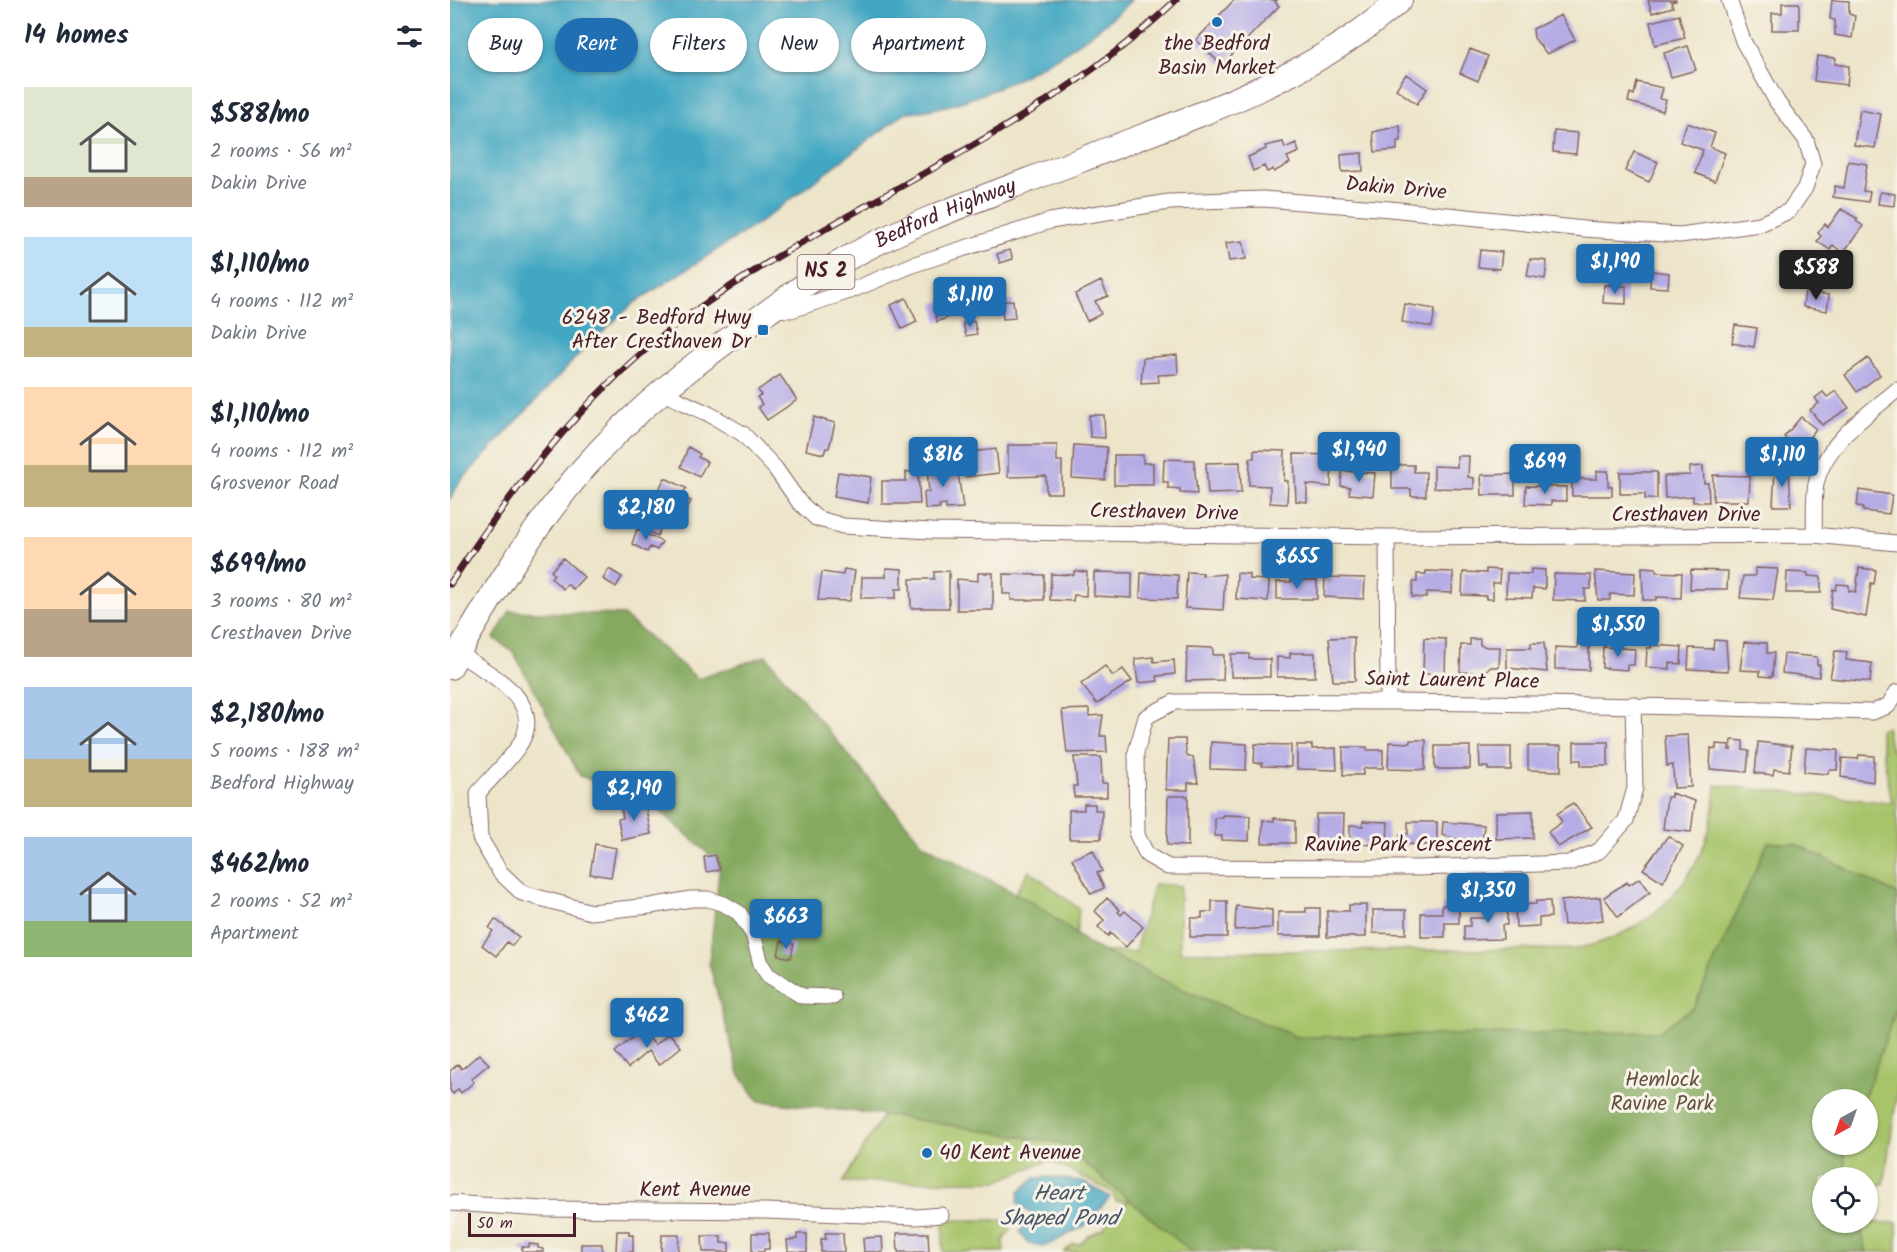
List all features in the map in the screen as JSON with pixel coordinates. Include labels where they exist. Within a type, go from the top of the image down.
[{"type":"main road","name":"Bedford Highway","points":[[454,660],[555,504],[623,426],[718,346],[834,266],[896,235],[1088,157],[1189,120],[1264,88],[1332,52],[1379,19],[1400,0]]},
{"type":"street","name":"Dakin Drive","points":[[772,309],[791,310],[850,291],[915,264],[1050,221],[1169,202],[1263,199],[1390,208],[1584,229],[1680,236],[1760,224],[1789,212],[1805,188],[1812,164],[1806,140],[1777,102],[1743,41],[1728,0]]},
{"type":"street","points":[[1814,535],[1816,483],[1827,456],[1867,415],[1897,390]]},
{"type":"street","name":"Cresthaven Drive","points":[[661,392],[709,414],[743,434],[775,468],[816,518],[843,526],[931,531],[1387,537],[1814,535],[1897,543]]},
{"type":"street","points":[[1387,537],[1388,700]]},
{"type":"street","points":[[454,660],[515,693],[526,711],[526,730],[519,746],[478,793],[480,838],[500,872],[510,883],[522,893],[591,912],[691,899],[708,899],[724,904],[739,913],[753,934],[761,964],[768,975],[802,996],[833,997]]},
{"type":"street","name":"Saint Laurent Place","points":[[1136,752],[1146,717],[1174,702],[1388,700],[1633,704],[1872,712],[1888,706],[1897,692]]},
{"type":"street","name":"Ravine Park Crescent","points":[[1136,752],[1137,835],[1147,855],[1168,867],[1417,868],[1569,863],[1599,851],[1626,820],[1635,788],[1633,704]]},
{"type":"street","name":"Kent Avenue","points":[[450,1203],[543,1209],[766,1211],[916,1217],[941,1215]]},
{"type":"green space","name":"Hemlock Ravine Park","points":[[510,611],[623,615],[698,679],[766,656],[923,844],[1040,907],[1090,945],[1184,990],[1297,1037],[1658,1032],[1694,1007],[1768,842],[1796,844],[1897,894],[1897,1007],[1868,1089],[1812,1089],[1812,1155],[1845,1155],[1846,1167],[1812,1167],[1812,1233],[1862,1233],[1867,1252],[1192,1252],[1060,1143],[886,1115],[759,1101],[739,1074],[709,963],[720,864],[650,802],[580,776],[514,653],[494,638]]},
{"type":"green space","name":"Hemlock Ravine Park","points":[[1886,727],[1890,747],[1897,756],[1897,1093],[1884,1184],[1878,1185],[1878,1167],[1812,1167],[1812,1233],[1878,1233],[1878,1223],[1897,1223],[1897,1252],[1064,1252],[1073,1244],[1080,1244],[1088,1236],[1104,1228],[1110,1217],[1128,1201],[1116,1201],[1112,1192],[1049,1160],[998,1181],[843,1182],[1029,870],[1079,909],[1074,952],[1135,952],[1154,884],[1180,886],[1180,952],[1575,949],[1604,941],[1631,928],[1655,912],[1675,892],[1692,870],[1704,844],[1712,816],[1716,785],[1892,803],[1879,729]]},
{"type":"green space","points":[[943,1220],[1002,1220],[1011,1230],[1003,1240],[1004,1252],[943,1252]]},
{"type":"water","points":[[450,0],[1131,0],[1086,38],[1027,74],[963,101],[933,109],[906,112],[762,221],[634,303],[584,349],[460,482],[450,499]]},
{"type":"water","name":"Heart Shaped Pond","points":[[1049,1177],[1082,1181],[1110,1197],[1085,1226],[1046,1246],[1028,1244],[1020,1231],[1032,1214],[1018,1203],[1019,1192],[1035,1178]]},
{"type":"building","points":[[1234,0],[1277,0],[1275,2],[1279,6],[1222,65],[1196,40]]},
{"type":"building","points":[[1648,0],[1676,1],[1671,2],[1673,7],[1652,13]]},
{"type":"building","points":[[1832,0],[1849,1],[1849,14],[1855,16],[1852,38],[1835,35],[1835,20],[1830,19]]},
{"type":"building","points":[[1782,3],[1799,3],[1799,30],[1772,30],[1772,13],[1782,13]]},
{"type":"building","points":[[1561,15],[1575,40],[1547,54],[1534,38],[1533,29]]},
{"type":"building","points":[[1679,15],[1685,38],[1655,45],[1650,22]]},
{"type":"building","points":[[1688,46],[1696,70],[1671,77],[1664,53]]},
{"type":"building","points":[[1470,49],[1488,56],[1478,81],[1460,73]]},
{"type":"building","points":[[1817,56],[1836,58],[1835,64],[1849,66],[1847,85],[1814,81]]},
{"type":"building","points":[[1406,74],[1427,89],[1417,104],[1396,89]]},
{"type":"building","points":[[1637,82],[1663,88],[1660,99],[1666,100],[1663,111],[1628,102],[1630,93],[1634,95]]},
{"type":"building","points":[[1860,110],[1881,114],[1875,148],[1854,145]]},
{"type":"building","points":[[1687,123],[1715,133],[1710,147],[1725,153],[1715,181],[1695,173],[1703,150],[1680,142]]},
{"type":"building","points":[[1400,126],[1401,141],[1397,141],[1397,150],[1375,152],[1373,132]]},
{"type":"building","points":[[1554,131],[1578,133],[1576,154],[1553,152]]},
{"type":"building","points":[[1283,142],[1285,148],[1296,143],[1299,152],[1287,157],[1290,163],[1274,172],[1273,169],[1267,172],[1264,166],[1253,171],[1248,157],[1266,149],[1265,146]]},
{"type":"building","points":[[1634,152],[1658,162],[1649,182],[1625,171]]},
{"type":"building","points":[[1362,153],[1363,171],[1342,172],[1341,155]]},
{"type":"building","points":[[1848,161],[1867,164],[1863,191],[1870,192],[1868,202],[1833,197],[1835,186],[1844,188]]},
{"type":"building","points":[[1880,192],[1895,194],[1894,206],[1878,204]]},
{"type":"building","points":[[1841,209],[1858,219],[1856,221],[1863,226],[1843,253],[1833,245],[1830,250],[1817,241],[1821,236],[1818,233],[1825,224],[1828,227]]},
{"type":"building","points":[[1243,241],[1246,259],[1229,261],[1226,243]]},
{"type":"building","points":[[1010,250],[1013,259],[1000,263],[997,254]]},
{"type":"building","points":[[1480,250],[1502,252],[1500,269],[1478,267]]},
{"type":"building","points":[[1530,259],[1547,261],[1545,279],[1527,276]]},
{"type":"building","points":[[1651,271],[1669,273],[1668,288],[1650,287]]},
{"type":"building","points":[[1101,281],[1108,296],[1095,301],[1101,314],[1087,321],[1075,294]]},
{"type":"building","points":[[1604,285],[1626,286],[1626,304],[1603,303]]},
{"type":"building","points":[[1805,291],[1829,295],[1827,311],[1803,307]]},
{"type":"building","points":[[961,294],[963,308],[948,310],[949,317],[937,322],[934,303],[942,301],[942,298]]},
{"type":"building","points":[[906,298],[917,322],[902,329],[891,305]]},
{"type":"building","points":[[1013,300],[1015,318],[1003,319],[1001,302]]},
{"type":"building","points":[[1405,304],[1435,309],[1432,327],[1402,322]]},
{"type":"building","points":[[974,321],[977,334],[966,336],[963,323]]},
{"type":"building","points":[[1735,325],[1757,328],[1754,347],[1732,343]]},
{"type":"building","points":[[1177,355],[1178,374],[1158,375],[1159,382],[1141,383],[1143,358]]},
{"type":"building","points":[[1868,358],[1880,375],[1857,392],[1845,375]]},
{"type":"building","points":[[780,375],[797,400],[767,420],[758,407],[762,404],[757,397],[761,395],[758,390]]},
{"type":"building","points":[[1836,391],[1849,408],[1822,425],[1810,410],[1819,403],[1815,398],[1823,392],[1827,397]]},
{"type":"building","points":[[1089,415],[1104,415],[1105,438],[1090,437]]},
{"type":"building","points":[[814,417],[835,423],[829,448],[826,448],[824,454],[806,450]]},
{"type":"building","points":[[1801,417],[1816,429],[1799,450],[1784,437]]},
{"type":"building","points":[[1008,445],[1057,445],[1057,461],[1062,461],[1062,493],[1046,493],[1046,476],[1008,477]]},
{"type":"building","points":[[1074,445],[1107,447],[1105,480],[1072,478]]},
{"type":"building","points":[[688,447],[700,454],[698,457],[707,462],[699,477],[681,467]]},
{"type":"building","points":[[996,449],[999,473],[965,477],[962,453]]},
{"type":"building","points":[[1254,450],[1285,451],[1284,481],[1288,481],[1287,504],[1270,503],[1270,486],[1249,485],[1250,458],[1254,458]]},
{"type":"building","points":[[1294,454],[1332,455],[1331,487],[1307,484],[1307,502],[1296,501]]},
{"type":"building","points":[[1114,455],[1143,455],[1143,463],[1153,463],[1153,485],[1114,485]]},
{"type":"building","points":[[1457,456],[1469,456],[1468,477],[1474,478],[1474,489],[1434,488],[1434,466],[1457,467]]},
{"type":"building","points":[[1164,459],[1194,460],[1197,494],[1180,493],[1180,489],[1168,488],[1168,482],[1163,482]]},
{"type":"building","points":[[1240,462],[1241,493],[1208,494],[1206,463]]},
{"type":"building","points":[[1392,465],[1414,465],[1414,472],[1426,472],[1426,496],[1411,496],[1411,489],[1392,489]]},
{"type":"building","points":[[957,466],[963,508],[946,509],[946,504],[939,505],[940,508],[925,509],[924,492],[929,492],[927,468]]},
{"type":"building","points":[[1703,466],[1704,483],[1708,483],[1709,502],[1693,502],[1693,496],[1665,498],[1664,476],[1690,475],[1690,467]]},
{"type":"building","points":[[1775,469],[1789,469],[1791,506],[1773,506]]},
{"type":"building","points":[[1342,471],[1375,473],[1373,496],[1349,494],[1350,487],[1341,486]]},
{"type":"building","points":[[1597,471],[1608,471],[1608,486],[1612,486],[1612,496],[1572,496],[1572,479],[1597,479]]},
{"type":"building","points":[[838,472],[871,477],[868,503],[834,497]]},
{"type":"building","points":[[906,472],[918,472],[920,504],[882,504],[882,481],[906,481]]},
{"type":"building","points":[[1620,472],[1657,472],[1657,499],[1645,499],[1645,494],[1620,494]]},
{"type":"building","points":[[1515,474],[1515,495],[1482,495],[1481,475]]},
{"type":"building","points":[[1713,475],[1750,476],[1749,501],[1713,501]]},
{"type":"building","points":[[665,478],[686,488],[682,497],[691,501],[683,516],[653,500]]},
{"type":"building","points":[[1526,486],[1566,487],[1566,501],[1551,501],[1551,505],[1525,504]]},
{"type":"building","points":[[1859,490],[1892,495],[1889,514],[1863,511],[1863,507],[1857,506]]},
{"type":"building","points":[[651,514],[665,520],[657,536],[644,529]]},
{"type":"building","points":[[637,529],[662,542],[657,550],[650,547],[647,552],[632,544]]},
{"type":"building","points":[[563,558],[584,577],[573,589],[567,584],[563,589],[551,578],[554,574],[551,571]]},
{"type":"building","points":[[1642,567],[1656,568],[1656,572],[1682,573],[1681,598],[1656,597],[1656,600],[1643,600]]},
{"type":"building","points":[[886,568],[902,569],[902,589],[896,589],[896,598],[861,598],[862,577],[886,577]]},
{"type":"building","points":[[1755,568],[1778,569],[1773,600],[1740,598],[1743,576],[1755,576]]},
{"type":"building","points":[[1859,568],[1876,570],[1874,584],[1871,583],[1866,617],[1830,609],[1833,589],[1836,590],[1837,584],[1849,585],[1849,591],[1856,592]]},
{"type":"building","points":[[609,569],[622,577],[616,587],[603,579]]},
{"type":"building","points":[[844,569],[855,571],[850,601],[818,600],[822,572],[843,575]]},
{"type":"building","points":[[1486,569],[1500,570],[1499,583],[1493,583],[1493,599],[1486,599],[1486,596],[1462,595],[1463,572],[1486,573]]},
{"type":"building","points":[[1531,569],[1545,570],[1545,589],[1533,588],[1532,598],[1506,597],[1507,573],[1531,574]]},
{"type":"building","points":[[1691,570],[1728,571],[1727,589],[1690,589]]},
{"type":"building","points":[[949,571],[949,608],[911,608],[910,579],[934,579],[934,572]]},
{"type":"building","points":[[1074,571],[1087,572],[1086,596],[1074,595],[1073,601],[1050,600],[1051,574],[1074,575]]},
{"type":"building","points":[[1426,571],[1453,572],[1452,593],[1427,592],[1426,598],[1412,597],[1413,582],[1417,582],[1417,574],[1426,574]]},
{"type":"building","points":[[1595,571],[1635,573],[1634,595],[1610,594],[1610,600],[1598,600]]},
{"type":"building","points":[[1094,572],[1132,573],[1132,598],[1094,596]]},
{"type":"building","points":[[1187,572],[1203,573],[1202,576],[1225,574],[1223,610],[1185,608]]},
{"type":"building","points":[[1787,572],[1808,573],[1808,576],[1821,577],[1821,593],[1786,593]]},
{"type":"building","points":[[978,573],[993,573],[993,610],[957,610],[957,579],[978,581]]},
{"type":"building","points":[[1141,573],[1178,575],[1177,599],[1140,598]]},
{"type":"building","points":[[1237,573],[1249,574],[1249,579],[1269,580],[1268,601],[1236,599]]},
{"type":"building","points":[[1003,574],[1044,575],[1044,600],[1011,600],[1011,594],[1003,594]]},
{"type":"building","points":[[1554,574],[1591,575],[1591,589],[1585,589],[1585,601],[1553,600]]},
{"type":"building","points":[[1325,577],[1365,578],[1364,599],[1324,597]]},
{"type":"building","points":[[1291,580],[1317,580],[1317,599],[1277,599],[1277,582],[1291,582]]},
{"type":"building","points":[[1354,637],[1355,681],[1333,681],[1329,638]]},
{"type":"building","points":[[1424,638],[1446,639],[1445,674],[1423,674]]},
{"type":"building","points":[[1470,639],[1480,639],[1480,645],[1487,647],[1500,647],[1499,667],[1491,667],[1482,673],[1460,672],[1461,645],[1470,645]]},
{"type":"building","points":[[1578,639],[1589,639],[1589,670],[1555,669],[1555,647],[1577,648]]},
{"type":"building","points":[[1714,640],[1726,641],[1728,671],[1688,669],[1689,648],[1713,649]]},
{"type":"building","points":[[1744,642],[1767,643],[1767,653],[1774,653],[1772,677],[1760,676],[1760,671],[1740,670]]},
{"type":"building","points":[[1531,643],[1544,643],[1547,672],[1507,668],[1507,648],[1531,648]]},
{"type":"building","points":[[1651,645],[1682,647],[1681,664],[1670,663],[1670,669],[1646,667],[1647,648],[1651,648]]},
{"type":"building","points":[[1187,647],[1213,648],[1213,655],[1224,655],[1223,680],[1186,681]]},
{"type":"building","points":[[1603,647],[1635,649],[1634,665],[1627,665],[1627,670],[1602,668]]},
{"type":"building","points":[[1835,651],[1847,652],[1846,660],[1872,663],[1870,682],[1830,678]]},
{"type":"building","points":[[1290,653],[1315,653],[1315,677],[1277,677],[1277,657],[1290,658]]},
{"type":"building","points":[[1231,654],[1249,654],[1249,659],[1270,659],[1270,677],[1231,677]]},
{"type":"building","points":[[1784,654],[1817,657],[1817,665],[1820,665],[1819,677],[1782,673]]},
{"type":"building","points":[[1153,657],[1154,662],[1174,660],[1175,674],[1157,676],[1158,681],[1138,683],[1135,659]]},
{"type":"building","points":[[1105,666],[1113,676],[1123,669],[1132,681],[1097,704],[1081,684]]},
{"type":"building","points":[[1089,709],[1089,716],[1103,715],[1100,736],[1106,736],[1107,752],[1067,753],[1062,710]]},
{"type":"building","points":[[1688,735],[1691,787],[1674,788],[1673,765],[1667,766],[1665,736]]},
{"type":"building","points":[[1168,739],[1185,739],[1186,753],[1188,757],[1193,757],[1198,783],[1188,783],[1188,790],[1166,790]]},
{"type":"building","points":[[1410,740],[1426,740],[1425,770],[1388,769],[1389,742],[1410,743]]},
{"type":"building","points":[[1732,740],[1743,741],[1743,750],[1749,751],[1747,772],[1710,769],[1711,748],[1716,749],[1716,744],[1729,745],[1729,750],[1731,750]]},
{"type":"building","points":[[1211,742],[1247,744],[1246,770],[1210,769]]},
{"type":"building","points":[[1574,742],[1608,742],[1608,766],[1581,766],[1581,760],[1574,760]]},
{"type":"building","points":[[1758,742],[1792,746],[1789,771],[1774,769],[1773,775],[1755,773]]},
{"type":"building","points":[[1255,744],[1291,745],[1291,767],[1262,766],[1262,763],[1254,763]]},
{"type":"building","points":[[1297,745],[1312,745],[1312,749],[1336,748],[1337,770],[1297,769]]},
{"type":"building","points":[[1435,746],[1470,746],[1470,769],[1435,769]]},
{"type":"building","points":[[1528,746],[1561,746],[1561,771],[1528,770]]},
{"type":"building","points":[[1343,747],[1383,750],[1383,768],[1366,768],[1363,770],[1363,775],[1343,775]]},
{"type":"building","points":[[1479,747],[1511,747],[1511,770],[1488,770],[1488,767],[1480,767]]},
{"type":"building","points":[[1806,748],[1838,750],[1837,770],[1829,770],[1828,774],[1804,772]]},
{"type":"building","points":[[1859,755],[1874,756],[1873,782],[1841,777],[1842,758],[1858,759]]},
{"type":"building","points":[[1074,757],[1101,757],[1102,783],[1107,783],[1107,797],[1074,797],[1073,786],[1077,786]]},
{"type":"building","points":[[1671,793],[1695,801],[1691,832],[1663,829],[1667,797],[1671,797]]},
{"type":"building","points":[[1168,796],[1188,796],[1188,846],[1167,845]]},
{"type":"building","points":[[1573,803],[1592,827],[1558,847],[1548,832],[1562,822],[1557,814]]},
{"type":"building","points":[[645,804],[651,834],[622,840],[618,819],[623,818],[621,808]]},
{"type":"building","points":[[1084,804],[1095,804],[1095,810],[1102,810],[1101,839],[1069,839],[1069,810],[1084,810]]},
{"type":"building","points":[[1533,811],[1533,838],[1496,839],[1496,812]]},
{"type":"building","points":[[1316,814],[1344,814],[1343,844],[1315,844]]},
{"type":"building","points":[[1223,815],[1250,816],[1249,841],[1222,840],[1222,836],[1215,836],[1215,818],[1223,818]]},
{"type":"building","points":[[1274,818],[1295,821],[1295,843],[1262,843],[1263,820],[1274,821]]},
{"type":"building","points":[[1363,821],[1388,822],[1387,846],[1362,844],[1362,840],[1350,839],[1350,825],[1363,826]]},
{"type":"building","points":[[1408,822],[1437,822],[1437,845],[1399,844],[1400,834],[1408,834]]},
{"type":"building","points":[[1443,822],[1484,825],[1482,845],[1460,843],[1460,840],[1442,835]]},
{"type":"building","points":[[1668,836],[1683,846],[1663,882],[1643,869]]},
{"type":"building","points":[[595,844],[616,848],[611,877],[590,874]]},
{"type":"building","points":[[1093,850],[1102,871],[1097,873],[1104,888],[1091,894],[1072,859]]},
{"type":"building","points":[[715,855],[720,870],[706,872],[704,857]]},
{"type":"building","points":[[1640,878],[1650,892],[1618,917],[1604,897],[1627,882],[1629,885]]},
{"type":"building","points":[[1600,897],[1603,920],[1564,925],[1561,901]]},
{"type":"building","points":[[1107,898],[1120,910],[1118,912],[1121,915],[1125,911],[1143,927],[1126,947],[1110,933],[1108,936],[1098,927],[1104,920],[1095,911]]},
{"type":"building","points":[[1212,901],[1227,901],[1227,937],[1190,937],[1191,918],[1202,918],[1202,912],[1212,912]]},
{"type":"building","points":[[1536,901],[1550,901],[1551,917],[1539,918],[1539,926],[1516,927],[1515,905],[1536,904]]},
{"type":"building","points":[[1490,903],[1507,903],[1507,925],[1502,925],[1503,939],[1464,940],[1464,926],[1470,926],[1470,918],[1490,918]]},
{"type":"building","points":[[1349,905],[1366,905],[1366,937],[1327,937],[1327,911],[1349,911]]},
{"type":"building","points":[[1442,905],[1459,905],[1459,923],[1445,923],[1445,937],[1421,937],[1421,913],[1442,913]]},
{"type":"building","points":[[1236,906],[1272,910],[1272,928],[1235,930]]},
{"type":"building","points":[[1306,908],[1320,908],[1320,936],[1278,936],[1278,912],[1306,912]]},
{"type":"building","points":[[1373,910],[1406,910],[1406,934],[1373,933]]},
{"type":"building","points":[[495,919],[519,937],[512,946],[507,942],[496,956],[482,945],[493,931],[489,928]]},
{"type":"building","points":[[781,941],[794,944],[791,958],[778,955]]},
{"type":"building","points":[[642,1030],[655,1045],[669,1033],[681,1047],[659,1065],[648,1051],[628,1068],[615,1052]]},
{"type":"building","points":[[479,1054],[489,1064],[471,1079],[474,1082],[461,1093],[458,1089],[453,1094],[450,1090],[450,1071],[458,1064],[462,1069]]},
{"type":"building","points":[[617,1231],[629,1231],[629,1235],[633,1235],[633,1252],[616,1252]]},
{"type":"building","points":[[752,1233],[769,1233],[769,1249],[764,1249],[764,1252],[752,1252]]},
{"type":"building","points":[[825,1233],[843,1233],[844,1252],[821,1252],[821,1239],[826,1239]]},
{"type":"building","points":[[897,1233],[928,1233],[929,1252],[898,1252]]},
{"type":"building","points":[[797,1234],[807,1234],[807,1252],[788,1251],[787,1240],[797,1239]]},
{"type":"building","points":[[662,1235],[679,1235],[678,1252],[661,1252]]},
{"type":"building","points":[[702,1236],[721,1236],[721,1243],[729,1243],[729,1252],[703,1252]]},
{"type":"building","points":[[882,1237],[883,1252],[864,1252],[863,1238]]},
{"type":"building","points":[[529,1244],[538,1245],[543,1252],[522,1252],[522,1247],[529,1247]]},
{"type":"building","points":[[581,1244],[602,1244],[602,1252],[581,1252]]},
{"type":"railway","points":[[450,584],[503,507],[561,434],[626,367],[661,337],[699,308],[758,269],[819,232],[944,163],[1065,89],[1122,47],[1176,0]]},
{"type":"place","name":"the Bedford Basin Market","points":[[1217,22]]},
{"type":"place","name":"6248 - Bedford Hwy After Cresthaven Dr","points":[[763,330]]},
{"type":"place","name":"40 Kent Avenue","points":[[927,1153]]}]
